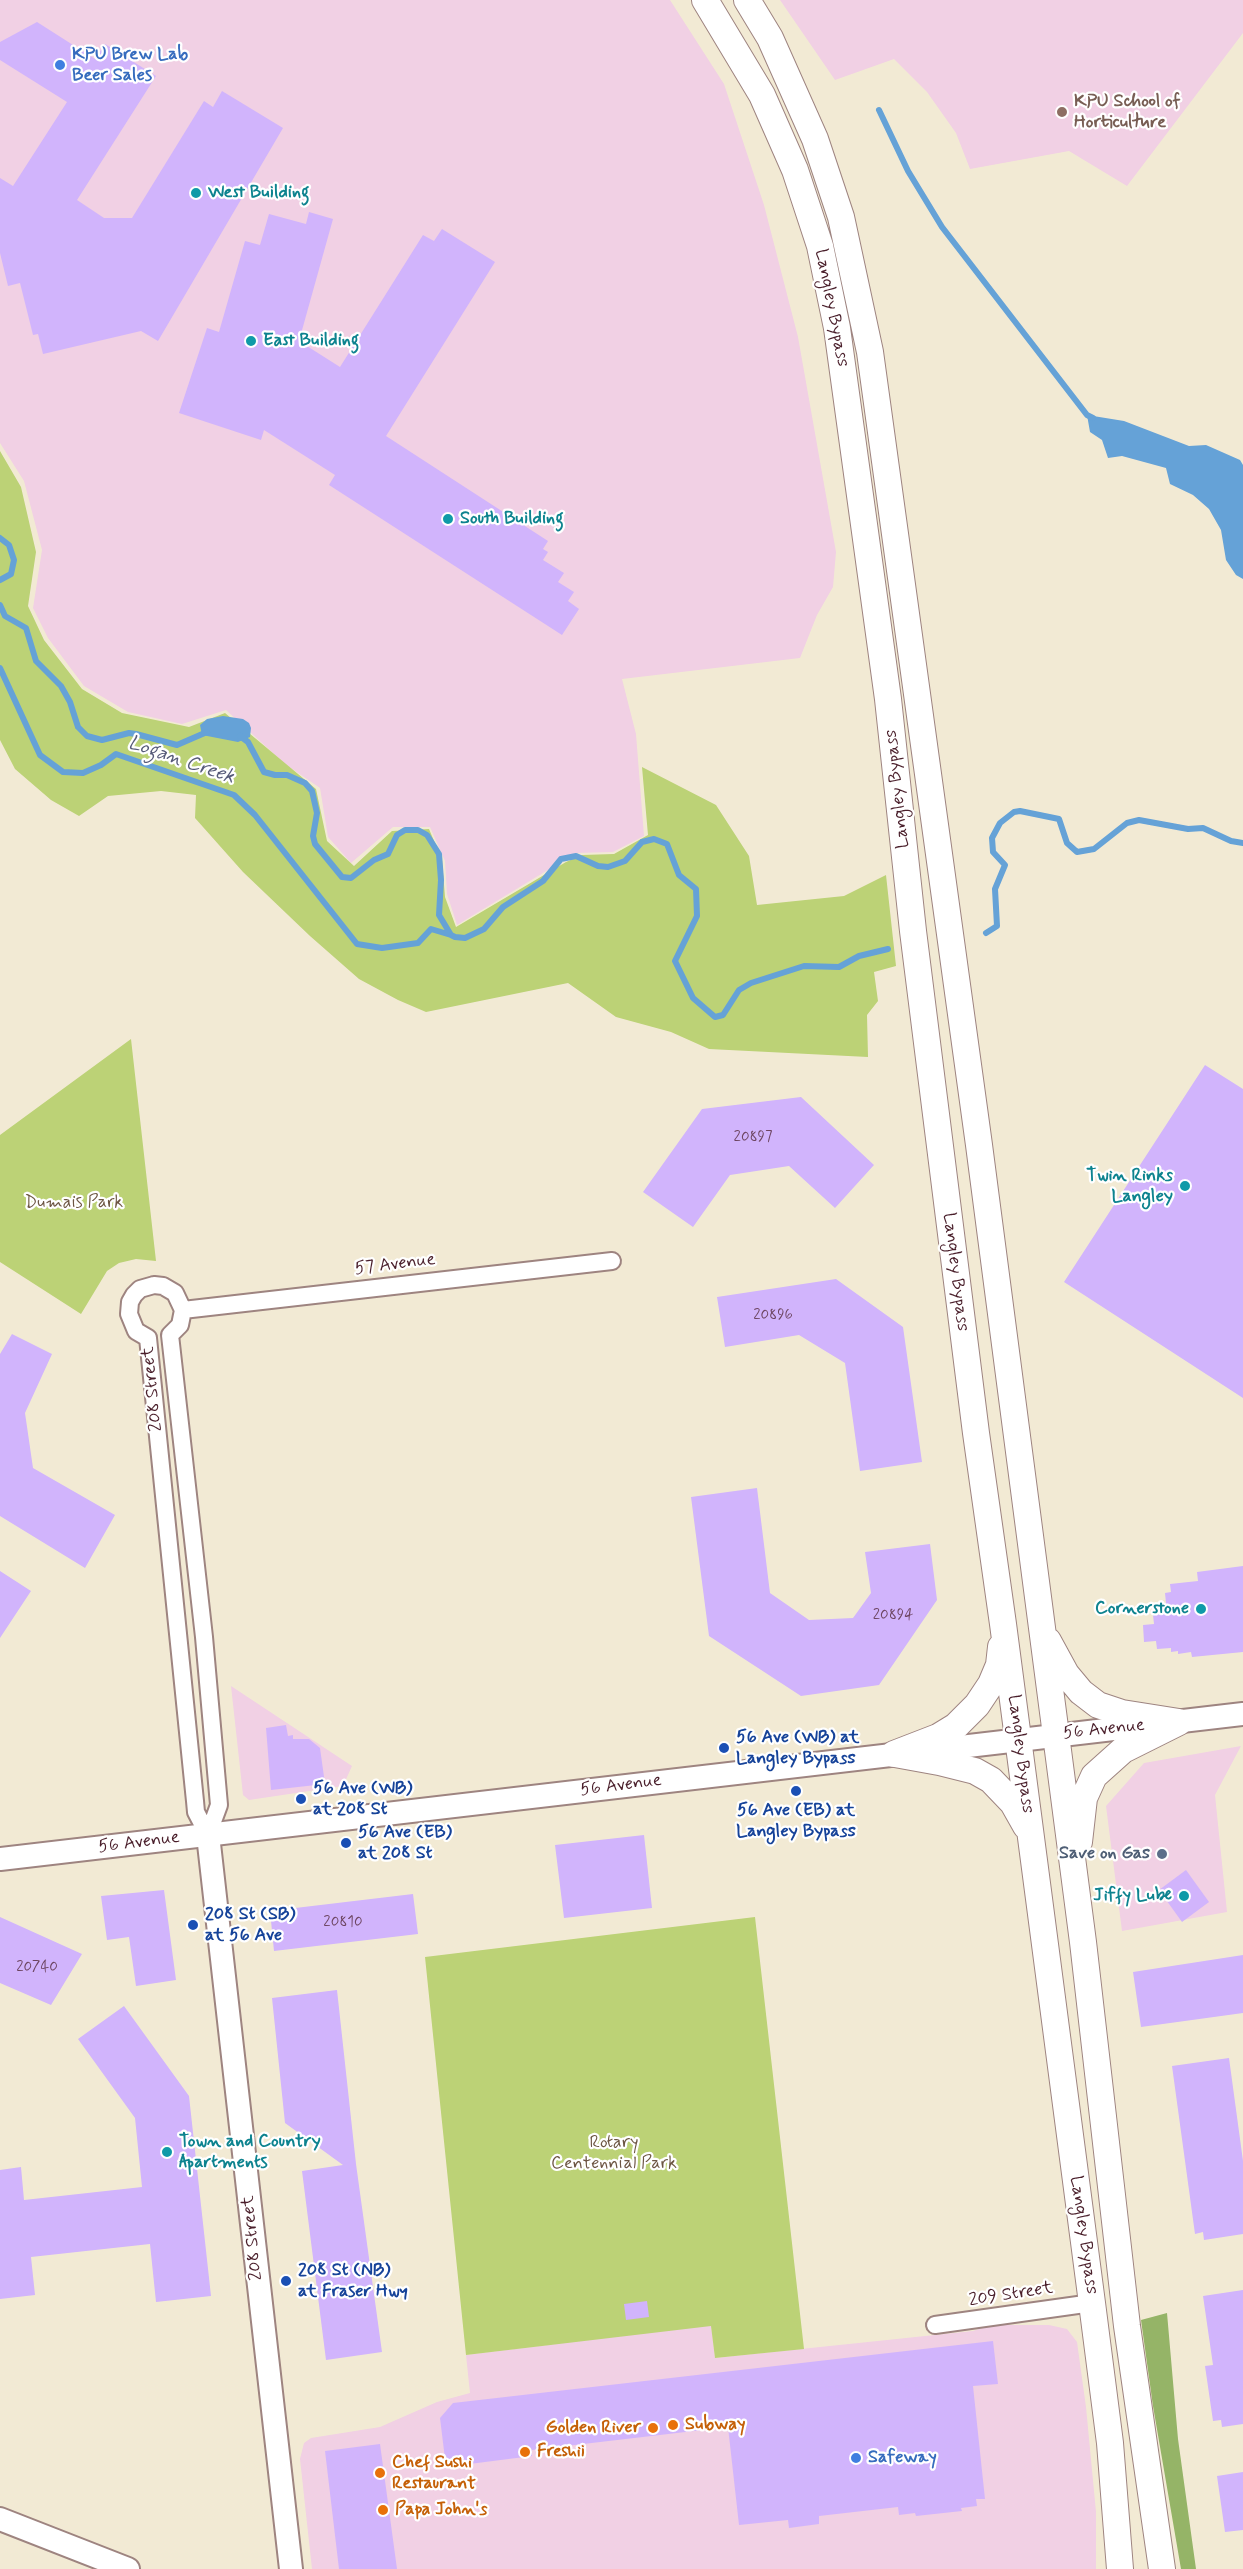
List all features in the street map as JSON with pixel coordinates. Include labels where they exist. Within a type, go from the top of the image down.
[{"type":"main road","name":"Langley Bypass","points":[[705,0],[762,95],[795,170],[820,246],[837,328],[885,679],[902,815],[913,930],[976,1433],[1004,1624],[1110,2443],[1120,2569]]},
{"type":"main road","name":"Langley Bypass","points":[[747,0],[770,38],[815,140],[841,217],[870,352],[979,1145],[1075,1881],[1127,2326],[1162,2569]]},
{"type":"main road","points":[[1040,1622],[1066,1674],[1081,1692],[1098,1705],[1122,1713],[1179,1722]]},
{"type":"main road","points":[[894,1754],[938,1737],[956,1726],[977,1705],[991,1684],[999,1665],[1004,1624]]},
{"type":"main road","name":"56 Avenue","points":[[0,1858],[1243,1714]]},
{"type":"main road","points":[[1075,1881],[1084,1798],[1094,1776],[1123,1750],[1179,1722]]},
{"type":"main road","points":[[894,1754],[975,1771],[991,1780],[1013,1803],[1030,1832]]},
{"type":"main road","name":"208 Street","points":[[208,1835],[291,2569]]},
{"type":"main road","points":[[0,2519],[128,2569]]},
{"type":"street","name":"57 Avenue","points":[[183,1310],[612,1261]]},
{"type":"street","name":"208 Street","points":[[154,1284],[176,1293],[183,1310],[180,1325],[170,1335],[204,1637],[219,1805],[208,1835],[196,1812],[148,1338],[136,1331],[129,1314],[130,1302],[134,1295],[154,1284]]},
{"type":"street","name":"209 Street","points":[[935,2325],[1092,2303]]},
{"type":"shaded area","points":[[0,0],[670,0],[724,84],[764,205],[798,337],[836,552],[833,587],[817,615],[800,658],[622,679],[636,734],[644,836],[613,852],[576,853],[457,925],[447,894],[445,861],[430,827],[393,827],[351,863],[328,837],[320,788],[285,764],[226,710],[182,724],[128,712],[84,686],[48,638],[33,608],[42,550],[24,481],[0,443]]},
{"type":"shaded area","name":"KPU School of Horticulture","points":[[780,0],[1243,0],[1243,33],[1127,186],[1069,151],[970,169],[956,133],[927,92],[894,59],[835,80]]},
{"type":"shaded area","points":[[231,1686],[352,1766],[343,1786],[249,1800],[243,1795]]},
{"type":"shaded area","points":[[1241,1746],[1215,1795],[1227,1912],[1122,1931],[1106,1806],[1144,1763]]},
{"type":"shaded area","points":[[711,2325],[715,2358],[973,2331],[991,2325],[1049,2325],[1067,2329],[1077,2342],[1086,2407],[1096,2512],[1096,2569],[312,2569],[300,2459],[304,2443],[311,2438],[380,2427],[437,2402],[470,2393],[466,2355]]},
{"type":"green space","points":[[0,451],[21,487],[36,552],[28,606],[44,640],[82,689],[122,713],[189,727],[225,713],[316,789],[327,841],[354,866],[392,831],[429,829],[442,860],[445,897],[456,927],[566,862],[582,855],[614,854],[648,835],[642,767],[716,805],[749,856],[757,905],[844,896],[886,875],[896,966],[874,972],[878,1001],[867,1015],[868,1057],[709,1049],[671,1032],[616,1017],[568,983],[426,1012],[359,979],[310,936],[243,872],[195,818],[196,795],[161,791],[108,796],[79,816],[51,800],[15,769],[0,740]]},
{"type":"green space","name":"Dumais Park","points":[[131,1039],[156,1261],[136,1259],[119,1263],[107,1271],[81,1314],[0,1262],[0,1135]]},
{"type":"green space","name":"Rotary Centennial Park","points":[[755,1917],[804,2349],[715,2358],[711,2326],[466,2355],[425,1957]]},
{"type":"green space","points":[[1167,2313],[1178,2439],[1196,2569],[1181,2569],[1141,2320]]},
{"type":"water","points":[[1087,415],[1124,421],[1189,446],[1206,445],[1240,460],[1243,465],[1243,579],[1236,575],[1226,560],[1221,530],[1209,509],[1193,495],[1170,484],[1166,468],[1122,456],[1108,458],[1102,440],[1090,432]]},
{"type":"water","points":[[223,716],[243,719],[249,723],[250,737],[238,742],[202,735],[200,725],[207,719]]},
{"type":"building","name":"West Building","points":[[37,22],[95,59],[105,44],[156,76],[77,200],[104,218],[132,218],[204,101],[213,107],[222,91],[283,128],[158,341],[141,331],[43,354],[38,334],[33,335],[20,283],[8,286],[0,253],[0,178],[13,186],[67,102],[0,60],[0,42]]},
{"type":"building","name":"East Building","points":[[309,212],[333,219],[299,341],[340,367],[423,235],[434,241],[442,229],[495,262],[386,436],[548,541],[543,549],[548,552],[543,560],[564,573],[558,582],[574,592],[568,601],[579,609],[562,635],[329,485],[335,475],[264,430],[261,440],[179,413],[207,328],[219,332],[245,241],[260,245],[269,214],[306,224]]},
{"type":"building","name":"Twin Rinks Langley","points":[[1205,1065],[1243,1089],[1243,1398],[1064,1282]]},
{"type":"building","points":[[801,1097],[874,1165],[835,1208],[789,1166],[730,1175],[693,1227],[643,1192],[702,1109]]},
{"type":"building","points":[[836,1279],[903,1327],[922,1462],[860,1471],[845,1363],[799,1335],[725,1347],[717,1297]]},
{"type":"building","points":[[12,1334],[52,1354],[25,1413],[33,1468],[115,1515],[85,1568],[0,1516],[0,1354]]},
{"type":"building","points":[[757,1488],[770,1593],[809,1620],[853,1618],[871,1593],[865,1552],[930,1544],[937,1600],[879,1685],[801,1696],[709,1636],[691,1497]]},
{"type":"building","name":"Cornerstone","points":[[1243,1566],[1243,1652],[1192,1657],[1191,1652],[1178,1654],[1178,1651],[1171,1652],[1171,1648],[1157,1649],[1156,1641],[1144,1642],[1143,1625],[1154,1624],[1153,1615],[1159,1614],[1158,1604],[1166,1603],[1165,1593],[1171,1592],[1170,1584],[1198,1581],[1197,1572]]},
{"type":"building","points":[[0,1571],[31,1591],[0,1638]]},
{"type":"building","points":[[286,1725],[288,1736],[293,1735],[293,1739],[309,1739],[320,1748],[325,1784],[271,1790],[266,1728]]},
{"type":"building","points":[[644,1835],[652,1908],[564,1918],[555,1845]]},
{"type":"building","name":"Jiffy Lube","points":[[1186,1870],[1209,1902],[1182,1922],[1159,1890]]},
{"type":"building","points":[[164,1890],[176,1980],[136,1986],[129,1937],[107,1940],[101,1896]]},
{"type":"building","points":[[413,1894],[418,1934],[274,1951],[270,1911]]},
{"type":"building","points":[[0,1917],[82,1954],[51,2005],[0,1983]]},
{"type":"building","points":[[1243,1955],[1243,2013],[1141,2027],[1133,1972]]},
{"type":"building","points":[[337,1990],[356,2164],[382,2352],[326,2360],[302,2171],[343,2165],[285,2123],[272,1998]]},
{"type":"building","name":"Town and Country Apartments","points":[[124,2006],[189,2096],[211,2296],[156,2302],[150,2244],[31,2257],[35,2295],[0,2299],[0,2170],[21,2167],[24,2200],[142,2187],[135,2118],[78,2039]]},
{"type":"building","points":[[1229,2058],[1243,2161],[1243,2234],[1204,2240],[1203,2232],[1195,2234],[1172,2066]]},
{"type":"building","points":[[1243,2290],[1243,2424],[1222,2427],[1221,2420],[1213,2421],[1205,2366],[1213,2365],[1203,2296]]},
{"type":"building","points":[[647,2301],[649,2317],[626,2320],[624,2304]]},
{"type":"building","name":"Safeway","points":[[993,2341],[998,2384],[973,2386],[985,2499],[976,2499],[977,2506],[961,2508],[962,2511],[916,2516],[915,2513],[899,2515],[898,2507],[819,2516],[819,2524],[789,2528],[788,2520],[739,2525],[728,2427],[532,2450],[532,2456],[446,2467],[440,2418],[453,2403]]},
{"type":"building","points":[[380,2444],[397,2569],[339,2569],[325,2451]]},
{"type":"building","points":[[1243,2472],[1243,2530],[1225,2532],[1217,2476]]},
{"type":"waterway","points":[[879,110],[908,171],[942,227],[1087,415],[1093,418]]},
{"type":"waterway","points":[[0,538],[9,545],[14,560],[11,574],[0,580]]},
{"type":"waterway","points":[[0,605],[5,616],[26,628],[36,661],[61,686],[70,702],[78,727],[87,736],[102,740],[129,733],[177,745],[207,732]]},
{"type":"waterway","name":"Logan Creek","points":[[0,668],[40,755],[63,772],[83,773],[101,765],[116,754],[234,795],[255,815],[357,944],[382,948],[418,943],[431,929],[451,935]]},
{"type":"waterway","points":[[240,736],[248,742],[264,772],[287,775],[305,783],[312,791],[317,813],[313,836],[315,844],[342,877],[351,878],[374,860],[388,854],[397,835],[405,830],[418,830],[427,835],[439,854],[441,880],[439,915],[451,935],[455,937],[465,938],[484,929],[503,907],[543,881],[561,859],[576,856],[598,866],[608,867],[625,861],[642,842],[654,839],[667,844],[679,875],[696,889],[697,916],[675,961],[693,998],[715,1017],[723,1015],[739,990],[751,983],[804,966],[839,967],[859,956],[888,949]]},
{"type":"waterway","name":"Logan Creek","points":[[986,933],[997,926],[995,889],[1005,865],[993,852],[992,838],[1000,823],[1014,812],[1020,811],[1059,819],[1067,843],[1077,852],[1094,849],[1127,823],[1139,820],[1188,829],[1203,828],[1231,841],[1243,843]]},
{"type":"place","name":"KPU Brew Lab Beer Sales","points":[[60,65]]},
{"type":"place","name":"KPU School of Horticulture","points":[[1062,112]]},
{"type":"place","name":"West Building","points":[[196,193]]},
{"type":"place","name":"East Building","points":[[251,341]]},
{"type":"place","name":"South Building","points":[[448,519]]},
{"type":"place","name":"Twin Rinks Langley","points":[[1185,1186]]},
{"type":"place","name":"Cornerstone","points":[[1201,1609]]},
{"type":"place","name":"56 Ave (WB) at Langley Bypass","points":[[724,1748]]},
{"type":"place","name":"56 Ave (EB) at Langley Bypass","points":[[796,1791]]},
{"type":"place","name":"56 Ave (WB) at 208 St","points":[[301,1799]]},
{"type":"place","name":"56 Ave (EB) at 208 St","points":[[346,1843]]},
{"type":"place","name":"Save on Gas","points":[[1162,1854]]},
{"type":"place","name":"Jiffy Lube","points":[[1184,1896]]},
{"type":"place","name":"208 St (SB) at 56 Ave","points":[[193,1925]]},
{"type":"place","name":"Town and Country Apartments","points":[[167,2152]]},
{"type":"place","name":"208 St (NB) at Fraser Hwy","points":[[286,2281]]},
{"type":"place","name":"Subway","points":[[673,2425]]},
{"type":"place","name":"Golden River","points":[[653,2428]]},
{"type":"place","name":"Freshii","points":[[525,2452]]},
{"type":"place","name":"Safeway","points":[[856,2458]]},
{"type":"place","name":"Chef Sushi Restaurant","points":[[380,2473]]},
{"type":"place","name":"Papa John's","points":[[383,2510]]}]
